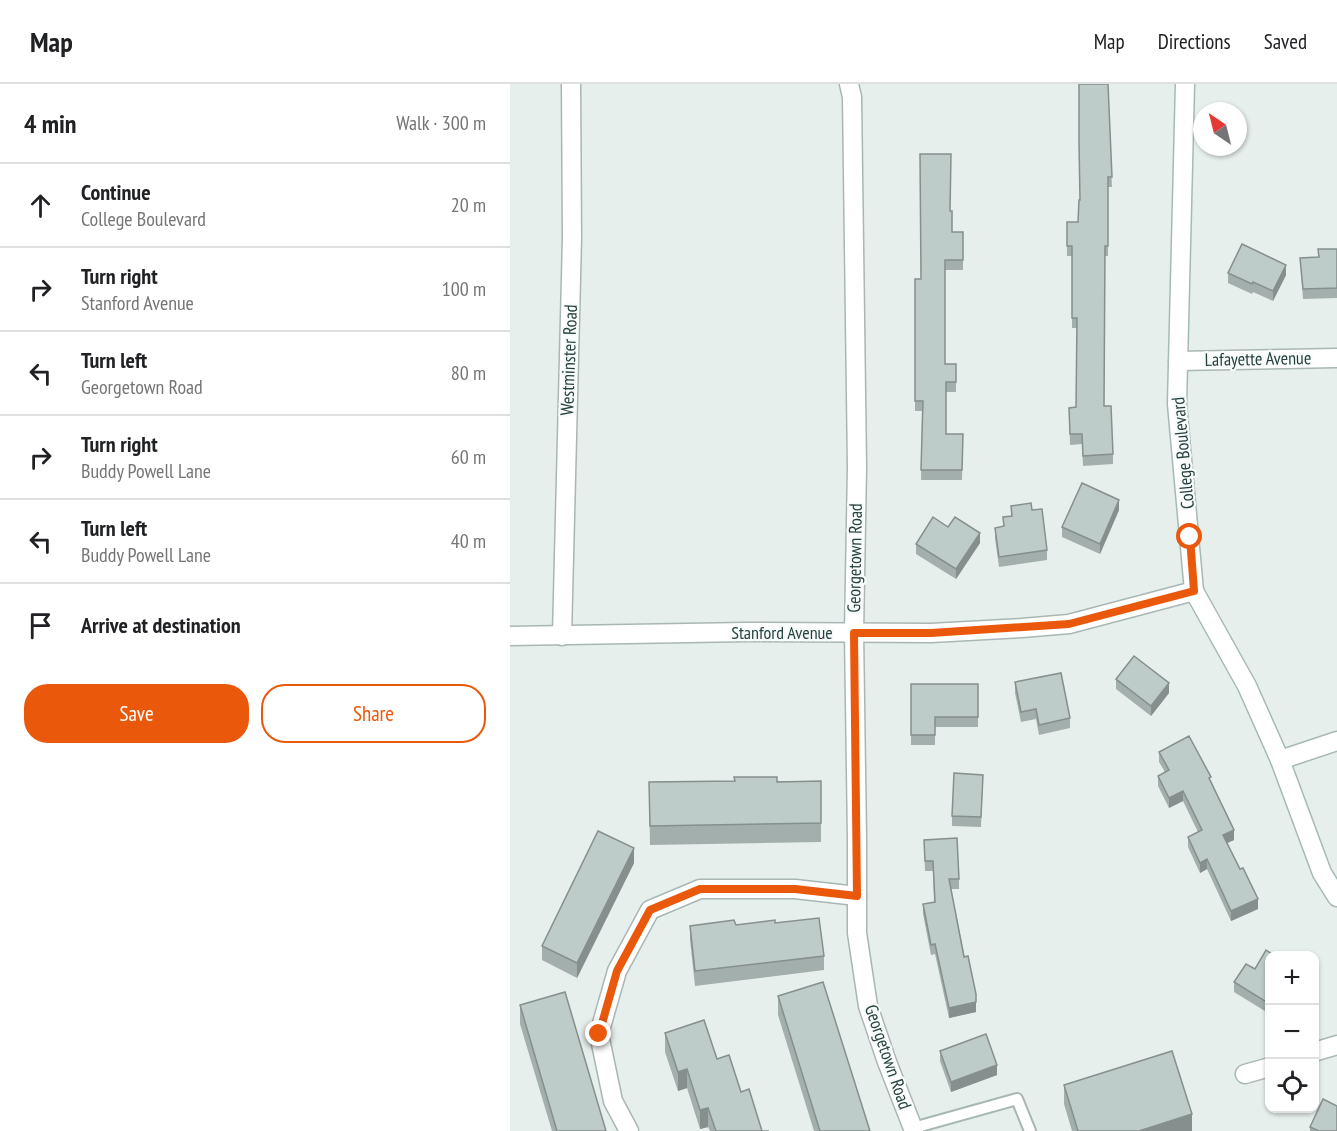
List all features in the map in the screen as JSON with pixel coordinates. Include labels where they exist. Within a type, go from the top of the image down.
[{"type":"street","name":"Westminster Road","points":[[562,636],[572,238],[571,84]]},
{"type":"street","name":"Georgetown Road","points":[[849,84],[852,97],[857,467],[854,633],[857,933],[868,1006],[914,1130]]},
{"type":"street","name":"College Boulevard","points":[[1185,84],[1177,404],[1194,591],[1247,686],[1280,760],[1323,873],[1337,897]]},
{"type":"street","name":"Lafayette Avenue","points":[[1178,361],[1337,358]]},
{"type":"street","name":"Stanford Avenue","points":[[510,636],[746,632],[931,633],[1069,624],[1194,591]]},
{"type":"street","points":[[1280,760],[1337,741]]},
{"type":"street","points":[[629,1131],[613,1101],[599,1034],[617,971],[650,910],[700,889],[795,889],[857,896]]},
{"type":"street","points":[[1319,1050],[1337,1045]]},
{"type":"street","points":[[1245,1074],[1265,1067]]},
{"type":"lane","points":[[914,1130],[1017,1099],[1030,1131]]},
{"type":"building","points":[[1079,84],[1108,84],[1112,177],[1108,177],[1108,246],[1105,246],[1104,406],[1111,406],[1113,454],[1083,456],[1082,434],[1070,434],[1069,408],[1076,407],[1077,318],[1072,318],[1072,246],[1067,246],[1067,222],[1078,222],[1080,200]]},
{"type":"building","points":[[920,154],[951,154],[952,232],[963,232],[963,260],[945,260],[945,364],[956,364],[956,382],[946,382],[946,434],[963,434],[962,470],[921,470],[923,401],[915,401],[915,279],[921,279]]},
{"type":"building","points":[[1242,244],[1286,265],[1273,291],[1228,273]]},
{"type":"building","points":[[1318,249],[1337,249],[1337,288],[1303,289],[1300,258],[1319,257]]},
{"type":"building","points":[[1082,483],[1119,500],[1100,544],[1062,527]]},
{"type":"building","points":[[1031,503],[1032,510],[1042,509],[1047,550],[999,557],[995,528],[1004,526],[1003,517],[1012,516],[1011,506]]},
{"type":"building","points":[[933,517],[948,527],[955,517],[980,533],[956,569],[916,544]]},
{"type":"building","points":[[1134,656],[1169,683],[1151,706],[1116,679]]},
{"type":"building","points":[[1061,673],[1070,718],[1039,725],[1036,709],[1021,712],[1015,682]]},
{"type":"building","points":[[911,684],[978,684],[978,717],[935,717],[935,735],[911,735]]},
{"type":"building","points":[[1189,736],[1211,777],[1209,778],[1234,830],[1223,835],[1258,899],[1231,911],[1207,859],[1200,863],[1188,837],[1202,830],[1183,791],[1169,798],[1158,776],[1169,770],[1159,752]]},
{"type":"building","points":[[954,773],[983,775],[981,817],[952,816]]},
{"type":"building","points":[[734,777],[777,777],[777,782],[821,781],[821,823],[650,826],[649,782],[735,781]]},
{"type":"building","points":[[598,831],[634,848],[577,963],[542,946]]},
{"type":"building","points":[[957,838],[959,879],[949,879],[964,957],[968,956],[976,1002],[949,1008],[935,944],[931,945],[923,904],[935,902],[933,861],[925,861],[924,840]]},
{"type":"building","points":[[819,918],[824,956],[695,971],[690,926],[734,920],[736,925]]},
{"type":"building","points":[[1265,952],[1265,1001],[1234,982],[1246,964],[1255,969]]},
{"type":"building","points":[[823,982],[870,1131],[820,1131],[778,996]]},
{"type":"building","points":[[565,992],[606,1131],[557,1131],[520,1005]]},
{"type":"building","points":[[704,1020],[717,1059],[729,1055],[741,1092],[749,1089],[762,1131],[716,1131],[708,1108],[700,1110],[687,1069],[678,1072],[665,1033]]},
{"type":"building","points":[[986,1034],[997,1065],[951,1082],[940,1051]]},
{"type":"building","points":[[1172,1051],[1192,1114],[1139,1131],[1078,1131],[1064,1085]]},
{"type":"building","points":[[1323,1099],[1337,1106],[1337,1131],[1319,1131],[1310,1127],[1316,1113],[1319,1113]]},
{"type":"route","points":[[599,1034],[617,971],[650,910],[700,889],[795,889],[857,896],[854,633],[931,633],[1069,624],[1194,591],[1190,537]]}]
